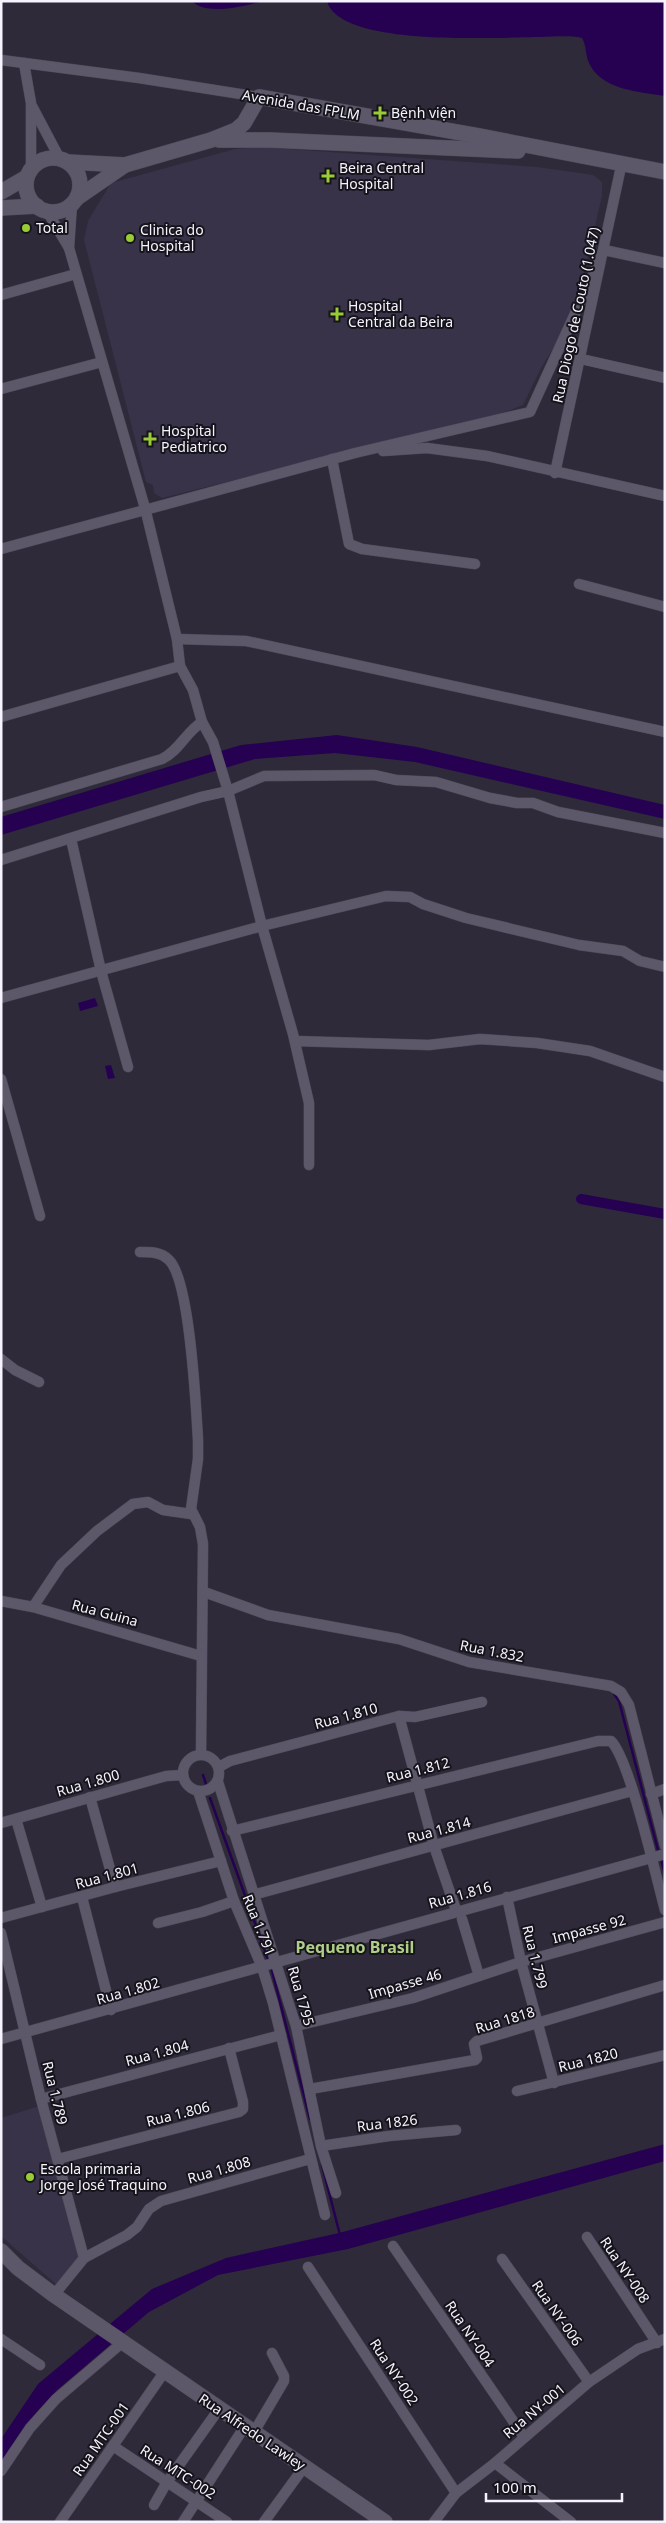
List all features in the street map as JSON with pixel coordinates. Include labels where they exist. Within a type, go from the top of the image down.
[{"type":"street","name":"Avenida das FPLM","points":[[1,60],[259,97],[622,162],[665,172]]},
{"type":"street","points":[[24,63],[31,103],[27,193],[42,208],[68,248],[145,508],[178,639],[180,666],[193,690],[202,722],[213,742],[225,779],[262,926],[295,1041],[309,1103],[309,1165]]},
{"type":"street","points":[[1,208],[65,209],[125,165],[211,140],[236,130],[244,123],[259,97]]},
{"type":"street","points":[[31,103],[64,160],[74,168],[80,182],[74,201],[68,248]]},
{"type":"street","points":[[211,140],[270,140],[570,154]]},
{"type":"street","points":[[1,192],[44,160],[125,165]]},
{"type":"street","name":"Rua Diogo de Couto (1.047)","points":[[555,473],[622,162]]},
{"type":"street","points":[[1,549],[355,452],[530,412],[604,250],[665,263]]},
{"type":"street","points":[[1,295],[76,274]]},
{"type":"street","points":[[581,359],[665,378]]},
{"type":"street","points":[[1,389],[102,362]]},
{"type":"street","points":[[355,452],[427,448],[507,460],[555,473],[665,496]]},
{"type":"street","points":[[332,459],[349,544],[362,549],[475,564]]},
{"type":"street","points":[[579,584],[665,607]]},
{"type":"street","points":[[178,639],[246,641],[665,732]]},
{"type":"street","points":[[1,717],[180,666]]},
{"type":"street","points":[[1,807],[162,759],[179,749],[187,734],[202,722]]},
{"type":"street","points":[[1,860],[71,840],[201,797],[228,791],[264,776],[374,775],[396,780],[436,782],[490,798],[517,803],[533,803],[558,812],[665,833]]},
{"type":"street","points":[[71,840],[101,970],[128,1067]]},
{"type":"street","points":[[1,998],[262,926],[386,896],[401,895],[466,918],[579,945],[622,951],[640,961],[665,967]]},
{"type":"street","points":[[295,1041],[429,1045],[480,1039],[537,1042],[590,1051],[665,1077]]},
{"type":"street","points":[[1,1079],[40,1216]]},
{"type":"street","points":[[140,1252],[158,1253],[170,1260],[182,1287],[198,1440],[198,1459],[192,1514],[202,1534],[204,1592],[201,1656],[201,1754]]},
{"type":"street","points":[[1,1359],[15,1370],[39,1382]]},
{"type":"street","points":[[33,1608],[61,1565],[97,1531],[133,1504],[148,1502],[163,1510],[192,1514]]},
{"type":"street","name":"Rua 1.832","points":[[204,1592],[268,1615],[399,1639],[469,1662],[611,1686],[621,1692],[628,1705],[665,1846]]},
{"type":"street","name":"Rua Guina","points":[[1,1602],[33,1608],[201,1656]]},
{"type":"street","name":"Rua 1.810","points":[[219,1767],[230,1761],[399,1716],[416,1717],[482,1702]]},
{"type":"street","points":[[399,1716],[434,1846],[479,1976]]},
{"type":"street","name":"Rua 1.812","points":[[232,1831],[598,1741],[611,1741],[618,1748],[632,1791]]},
{"type":"street","points":[[201,1754],[215,1760],[219,1767],[218,1782],[212,1788],[198,1791],[191,1788],[183,1775],[185,1763],[201,1754]]},
{"type":"street","name":"Rua 1.800","points":[[1,1823],[166,1776],[183,1775]]},
{"type":"street","name":"Rua 1795","points":[[218,1782],[232,1831],[277,1962],[296,2026],[321,2146],[336,2193]]},
{"type":"street","points":[[651,1794],[665,1789]]},
{"type":"street","name":"Rua 1.791","points":[[198,1791],[234,1901],[262,1967],[325,2215]]},
{"type":"street","points":[[632,1791],[665,1910]]},
{"type":"street","name":"Rua 1.814","points":[[253,1895],[632,1791]]},
{"type":"street","points":[[90,1797],[114,1887]]},
{"type":"street","points":[[16,1819],[42,1907]]},
{"type":"street","name":"Rua 1.816","points":[[262,1967],[459,1915],[507,1896],[665,1854]]},
{"type":"street","name":"Rua 1.801","points":[[1,1918],[114,1887],[221,1861]]},
{"type":"street","name":"Rua 1.799","points":[[507,1896],[521,1962],[554,2083]]},
{"type":"street","points":[[82,1897],[111,2010]]},
{"type":"street","points":[[158,1923],[202,1912],[234,1901]]},
{"type":"street","name":"Impasse 92","points":[[521,1962],[665,1922]]},
{"type":"street","name":"Rua 1.789","points":[[1,1933],[41,2099],[84,2258]]},
{"type":"street","name":"Impasse 46","points":[[296,2026],[413,1998],[521,1962]]},
{"type":"street","name":"Rua 1.802","points":[[1,2039],[262,1967]]},
{"type":"street","name":"Rua 1818","points":[[310,2089],[475,2060],[477,2058],[474,2044],[477,2041],[665,1985]]},
{"type":"street","name":"Rua 1.804","points":[[41,2099],[280,2035]]},
{"type":"street","name":"Rua 1.806","points":[[58,2159],[239,2112],[243,2108],[243,2102],[229,2048]]},
{"type":"street","name":"Rua 1820","points":[[518,2091],[665,2055]]},
{"type":"street","name":"Rua 1826","points":[[321,2146],[390,2136],[456,2130]]},
{"type":"street","name":"Rua 1.808","points":[[54,2296],[84,2258],[127,2235],[137,2227],[149,2209],[161,2201],[310,2159]]},
{"type":"street","name":"Rua NY-008","points":[[587,2237],[661,2341]]},
{"type":"street","name":"Rua NY-004","points":[[393,2246],[524,2437]]},
{"type":"street","name":"Rua Alfredo Lawley","points":[[1,2251],[18,2268],[54,2296],[97,2323],[385,2522]]},
{"type":"street","name":"Rua NY-006","points":[[502,2259],[589,2382]]},
{"type":"street","name":"Rua NY-002","points":[[308,2267],[456,2492]]},
{"type":"street","points":[[1,2339],[40,2365]]},
{"type":"street","points":[[1,2471],[30,2428],[56,2399],[122,2341]]},
{"type":"street","name":"Rua NY-001","points":[[434,2522],[456,2492],[494,2463],[589,2382],[638,2349],[661,2341]]},
{"type":"street","points":[[183,2522],[196,2501],[284,2381],[284,2376],[272,2353]]},
{"type":"street","name":"Rua MTC-001","points":[[60,2522],[165,2371]]},
{"type":"street","points":[[154,2504],[167,2482],[219,2409]]},
{"type":"street","name":"Rua MTC-002","points":[[113,2446],[227,2522]]},
{"type":"street","points":[[494,2463],[571,2522]]},
{"type":"street","points":[[264,2522],[304,2467]]},
{"type":"shaded area","points":[[192,1],[263,1],[215,9],[198,6]]},
{"type":"shaded area","points":[[327,1],[665,1],[665,96],[634,91],[613,85],[604,80],[590,65],[582,38],[566,36],[458,38],[423,37],[389,33],[360,26],[338,16]]},
{"type":"shaded area","name":"Hospital Central da Beira","points":[[260,147],[537,167],[593,175],[602,182],[602,196],[579,294],[562,334],[541,368],[523,405],[495,416],[162,498],[154,493],[153,485],[146,482],[84,240],[88,221],[111,183],[235,149]]},
{"type":"shaded area","points":[[337,735],[417,747],[665,805],[665,819],[415,762],[335,753],[255,759],[1,835],[1,817],[241,745]]},
{"type":"shaded area","points":[[95,998],[98,1006],[80,1011],[78,1003]]},
{"type":"shaded area","points":[[111,1065],[115,1078],[108,1079],[105,1066]]},
{"type":"shaded area","name":"Escola primaria Jorge José Traquino","points":[[39,2106],[80,2257],[57,2285],[1,2236],[1,2118]]},
{"type":"shaded area","points":[[665,2144],[665,2161],[348,2249],[218,2275],[149,2312],[56,2391],[1,2468],[1,2439],[38,2384],[152,2289],[226,2258],[339,2233]]},
{"type":"waterway","points":[[581,1199],[665,1214]]},
{"type":"waterway","points":[[614,1694],[619,1701],[659,1854]]},
{"type":"waterway","points":[[203,1775],[206,1784]]},
{"type":"waterway","points":[[210,1798],[269,1962]]},
{"type":"waterway","points":[[661,1859],[665,1874]]},
{"type":"waterway","points":[[271,1967],[310,2119]]},
{"type":"waterway","points":[[322,2165],[340,2235]]},
{"type":"place","name":"Bệnh viện","points":[[380,113]]},
{"type":"place","name":"Beira Central Hospital","points":[[328,176]]},
{"type":"place","name":"Total","points":[[26,228]]},
{"type":"place","name":"Clinica do Hospital","points":[[130,238]]},
{"type":"place","name":"Hospital Central da Beira","points":[[337,314]]},
{"type":"place","name":"Hospital Pediatrico","points":[[150,439]]},
{"type":"place","name":"Escola primaria Jorge José Traquino","points":[[30,2177]]},
{"type":"district","name":"Pequeno Brasil","points":[[355,1947]]}]
